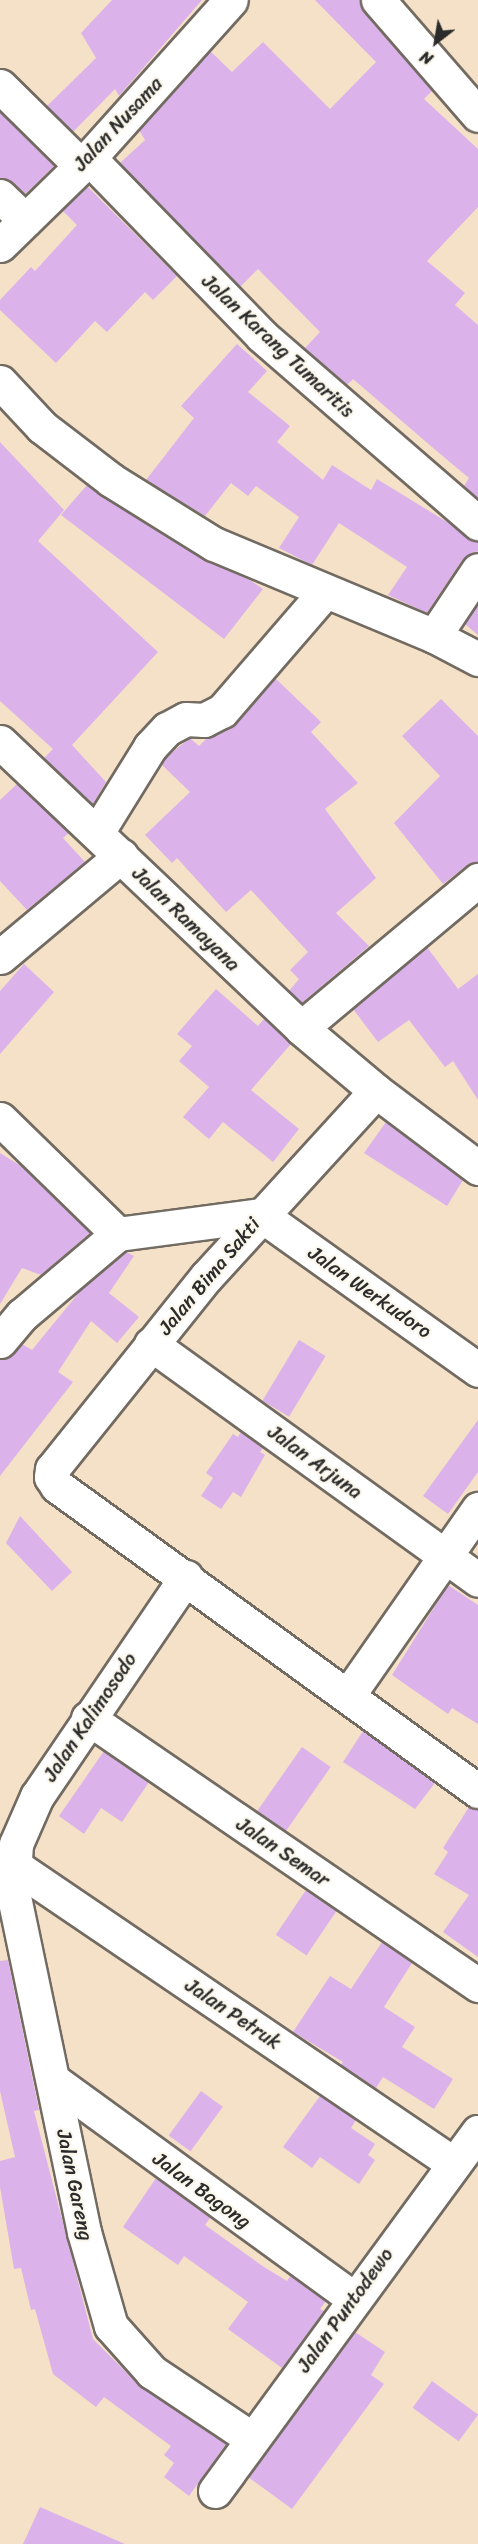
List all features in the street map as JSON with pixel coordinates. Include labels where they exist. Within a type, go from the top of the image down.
[{"type":"street","name":"Jalan Nusama","points":[[0,245],[85,162],[231,0]]},
{"type":"street","points":[[378,0],[478,116]]},
{"type":"street","name":"Jalan Karang Tumaritis","points":[[0,86],[85,162],[262,336],[478,524]]},
{"type":"street","points":[[0,196],[25,220]]},
{"type":"street","points":[[0,382],[42,427],[111,480],[214,544],[324,593],[434,636],[478,659]]},
{"type":"street","points":[[434,636],[478,570]]},
{"type":"street","points":[[98,831],[145,755],[167,729],[186,719],[204,720],[222,711],[324,593]]},
{"type":"street","name":"Jalan Ramayana","points":[[0,741],[98,831],[301,1028],[376,1091],[478,1168]]},
{"type":"street","points":[[0,957],[121,855]]},
{"type":"street","points":[[301,1028],[478,880]]},
{"type":"street","name":"Jalan Bima Sakti","points":[[186,1577],[57,1486],[51,1478],[52,1469],[152,1344],[261,1215],[376,1091]]},
{"type":"street","points":[[0,1119],[118,1234]]},
{"type":"street","points":[[0,1341],[22,1315],[118,1234],[261,1215]]},
{"type":"street","name":"Jalan Werkudoro","points":[[261,1215],[478,1370]]},
{"type":"street","name":"Jalan Arjuna","points":[[152,1344],[478,1580]]},
{"type":"street","points":[[349,1694],[478,1509]]},
{"type":"street","points":[[186,1577],[349,1694],[478,1791]]},
{"type":"street","name":"Jalan Kalimosodo","points":[[12,1864],[16,1844],[37,1796],[186,1577]]},
{"type":"street","name":"Jalan Semar","points":[[88,1718],[478,1986]]},
{"type":"street","name":"Jalan Gareng","points":[[12,1864],[15,1901],[89,2253],[111,2326],[152,2372],[251,2438]]},
{"type":"street","name":"Jalan Petruk","points":[[12,1864],[454,2163]]},
{"type":"street","name":"Jalan Bagong","points":[[53,2080],[353,2298]]},
{"type":"street","name":"Jalan Puntodewo","points":[[215,2491],[353,2298],[478,2132]]},
{"type":"building","points":[[112,0],[202,0],[119,96],[115,89],[73,132],[47,106],[96,58],[81,33]]},
{"type":"building","points":[[315,0],[360,0],[364,12],[432,91],[424,99],[478,149],[478,207],[427,261],[465,293],[455,305],[478,325],[478,498],[464,486],[469,478],[353,379],[347,385],[305,348],[320,332],[258,269],[240,287],[120,163],[145,140],[139,130],[210,51],[232,72],[263,42],[330,109],[376,62]]},
{"type":"building","points":[[0,112],[54,166],[25,194],[13,182],[0,178]]},
{"type":"building","points":[[87,186],[177,276],[153,300],[145,292],[107,332],[95,321],[56,363],[0,310],[0,300],[31,267],[35,271],[77,225],[62,210]]},
{"type":"building","points":[[237,344],[267,371],[248,392],[290,426],[277,442],[323,480],[332,465],[371,490],[377,479],[478,541],[478,551],[462,560],[427,613],[388,595],[407,567],[339,523],[312,565],[279,548],[299,517],[256,486],[248,496],[231,483],[205,516],[146,480],[194,418],[181,406]]},
{"type":"building","points":[[0,442],[64,510],[38,541],[158,652],[72,745],[106,782],[93,804],[44,758],[53,749],[0,701]]},
{"type":"building","points":[[87,485],[204,560],[250,580],[263,589],[224,639],[61,515]]},
{"type":"building","points":[[478,604],[478,635],[465,624]]},
{"type":"building","points":[[275,678],[321,722],[311,732],[358,783],[325,809],[376,878],[336,913],[369,946],[302,1003],[289,991],[299,979],[290,970],[308,952],[251,890],[226,912],[177,858],[172,863],[145,835],[190,792],[161,764],[165,758],[190,738],[199,746],[207,738],[231,728]]},
{"type":"building","points":[[441,699],[478,736],[478,862],[466,866],[443,884],[394,823],[440,776],[402,736]]},
{"type":"building","points":[[17,784],[69,833],[63,838],[85,862],[27,910],[0,881],[0,800]]},
{"type":"building","points":[[427,947],[458,989],[478,974],[478,1100],[453,1061],[445,1067],[409,1020],[378,1042],[353,1009]]},
{"type":"building","points":[[24,964],[54,992],[0,1054],[0,991]]},
{"type":"building","points":[[216,989],[258,1026],[264,1019],[291,1044],[251,1090],[299,1129],[273,1162],[223,1122],[209,1139],[183,1117],[209,1087],[179,1061],[192,1046],[177,1034]]},
{"type":"building","points":[[386,1122],[463,1180],[447,1206],[364,1153]]},
{"type":"building","points":[[0,1153],[21,1166],[90,1233],[41,1275],[22,1268],[0,1304]]},
{"type":"building","points":[[126,1252],[134,1256],[109,1293],[139,1317],[117,1343],[91,1321],[58,1372],[73,1382],[0,1476],[0,1359],[14,1354],[22,1344],[32,1350],[81,1290]]},
{"type":"building","points":[[299,1340],[326,1356],[289,1417],[262,1401]]},
{"type":"building","points":[[478,1420],[478,1472],[448,1514],[423,1496]]},
{"type":"building","points":[[241,1432],[263,1448],[260,1452],[265,1455],[241,1497],[233,1492],[221,1509],[201,1496],[213,1478],[206,1473],[233,1434],[238,1437]]},
{"type":"building","points":[[20,1516],[72,1572],[52,1591],[6,1543]]},
{"type":"building","points":[[448,1585],[478,1605],[478,1724],[452,1708],[448,1714],[392,1675]]},
{"type":"building","points":[[363,1731],[435,1783],[415,1809],[343,1762]]},
{"type":"building","points":[[302,1747],[331,1767],[286,1831],[257,1811]]},
{"type":"building","points":[[104,1751],[149,1782],[122,1822],[101,1808],[84,1834],[59,1816]]},
{"type":"building","points":[[469,1807],[478,1809],[478,1957],[443,1932],[469,1895],[434,1874],[448,1852],[443,1848]]},
{"type":"building","points":[[306,1890],[337,1911],[306,1955],[276,1935]]},
{"type":"building","points":[[382,1942],[412,1963],[384,2007],[415,2027],[402,2047],[453,2079],[434,2109],[383,2077],[376,2088],[341,2065],[343,2062],[293,2032],[330,1976],[351,1989]]},
{"type":"building","points":[[8,1960],[39,2110],[34,2111],[93,2339],[141,2387],[226,2444],[189,2496],[164,2477],[174,2463],[164,2455],[171,2446],[104,2397],[96,2407],[53,2374],[35,2309],[31,2310],[21,2268],[14,2269],[0,2187],[0,2161],[15,2157],[0,2091],[0,1961]]},
{"type":"building","points":[[201,2091],[223,2107],[191,2151],[169,2135]]},
{"type":"building","points":[[320,2096],[356,2120],[351,2128],[375,2144],[368,2155],[375,2160],[359,2184],[320,2157],[312,2168],[283,2147]]},
{"type":"building","points":[[156,2178],[210,2218],[205,2225],[264,2267],[287,2281],[290,2276],[326,2301],[320,2309],[324,2311],[282,2368],[228,2329],[248,2302],[184,2256],[178,2265],[123,2227]]},
{"type":"building","points":[[355,2332],[385,2352],[371,2375],[384,2384],[292,2509],[248,2477]]},
{"type":"building","points":[[432,2381],[478,2414],[459,2441],[413,2408]]},
{"type":"building","points":[[40,2507],[125,2544],[23,2544]]}]
